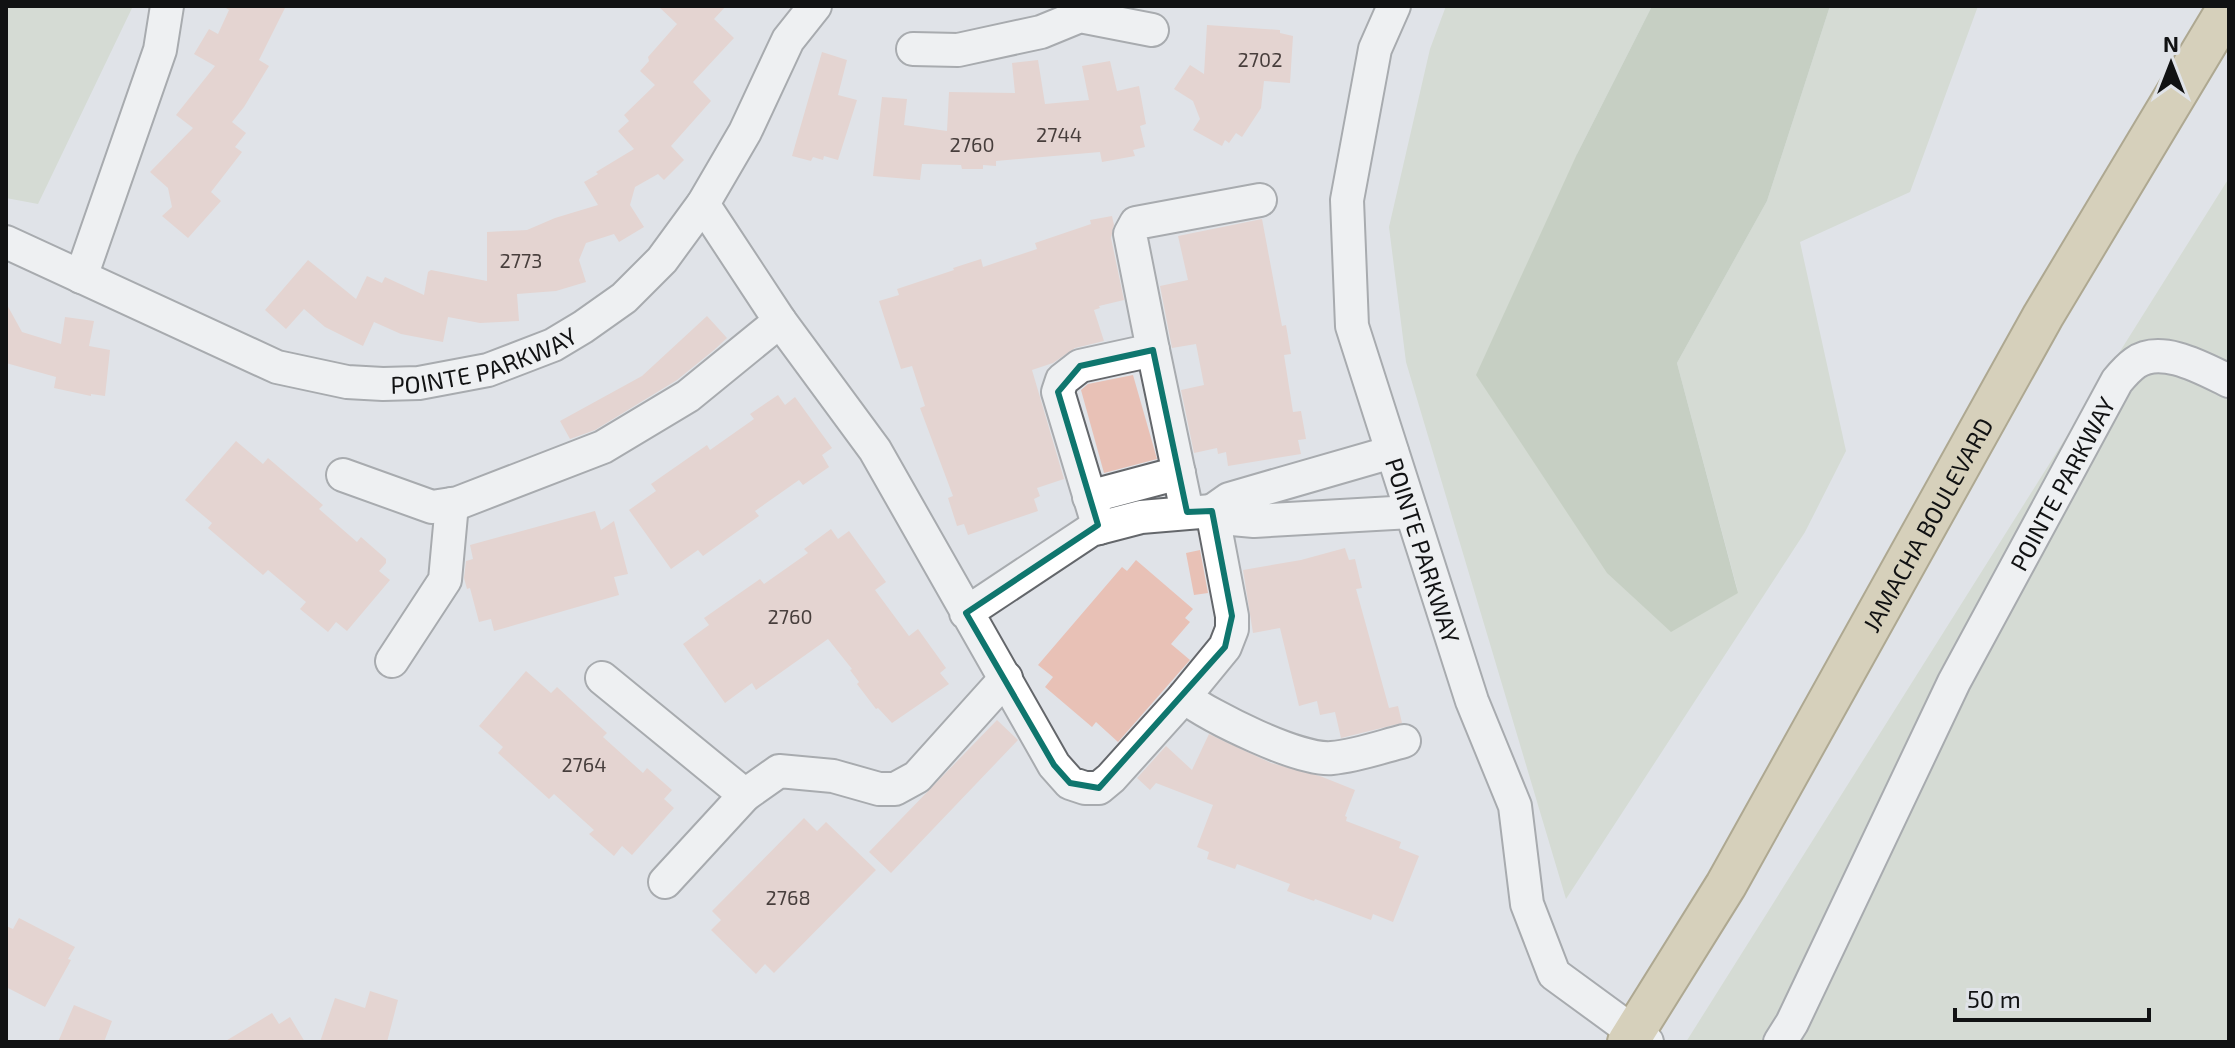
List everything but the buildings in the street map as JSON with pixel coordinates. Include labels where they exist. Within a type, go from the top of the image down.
[{"type":"main road","name":"JAMACHA BOULEVARD","points":[[1636,1039],[1726,885],[2043,316],[2229,6]]},
{"type":"street","points":[[81,277],[160,50],[167,6]]},
{"type":"street","name":"POINTE PARKWAY","points":[[6,242],[277,367],[347,382],[419,383],[488,370],[542,349],[583,327],[624,298],[662,260],[703,204],[745,132],[788,40],[815,6]]},
{"type":"street","name":"POINTE PARKWAY","points":[[1394,6],[1375,49],[1347,200],[1352,326],[1472,701],[1515,806],[1527,904],[1554,974],[1636,1039]]},
{"type":"street","points":[[913,49],[958,50],[1041,32],[1080,11],[1152,30]]},
{"type":"street","points":[[703,204],[780,321],[875,450],[1054,765],[1070,783],[1099,788],[1184,697],[1225,647],[1232,629],[1232,616],[1200,512],[1179,473],[1130,234],[1136,223],[1260,200]]},
{"type":"street","points":[[343,475],[415,503],[432,507],[452,504],[603,447],[688,396],[780,321]]},
{"type":"street","points":[[1099,528],[1058,392],[1062,380],[1080,366],[1153,350]]},
{"type":"street","name":"POINTE PARKWAY","points":[[1780,1042],[1792,1023],[1954,682],[2117,381],[2136,361],[2160,355],[2229,381]]},
{"type":"street","points":[[1200,512],[1229,499],[1392,452]]},
{"type":"street","points":[[1089,497],[1179,473]]},
{"type":"street","points":[[1287,483],[1298,518]]},
{"type":"street","points":[[392,661],[445,580],[452,504]]},
{"type":"street","points":[[966,613],[1099,528],[1141,517],[1200,512],[1232,519],[1411,512]]},
{"type":"street","points":[[602,678],[745,795]]},
{"type":"street","points":[[665,882],[745,795],[779,771],[833,776],[879,789],[895,789],[917,777],[1006,678]]},
{"type":"street","points":[[1184,697],[1204,711],[1309,756],[1330,758],[1404,741]]},
{"type":"highlighted area","points":[[1153,350],[1187,512],[1212,511],[1232,616],[1225,647],[1099,788],[1070,783],[1054,765],[966,613],[1098,525],[1058,392],[1080,366]]},
{"type":"green space","points":[[6,6],[133,6],[38,204],[6,198]]},
{"type":"green space","points":[[1446,6],[1652,6],[1577,154],[1738,592],[1677,363],[1767,201],[1830,6],[1978,6],[1910,192],[1800,242],[1846,451],[1805,532],[1566,899],[1406,362],[1389,227],[1430,49]]},
{"type":"green space","points":[[1652,6],[1830,6],[1767,201],[1677,363],[1738,593],[1671,632],[1607,573],[1476,375],[1577,154]]},
{"type":"green space","points":[[2229,178],[2229,1042],[1686,1042]]}]
